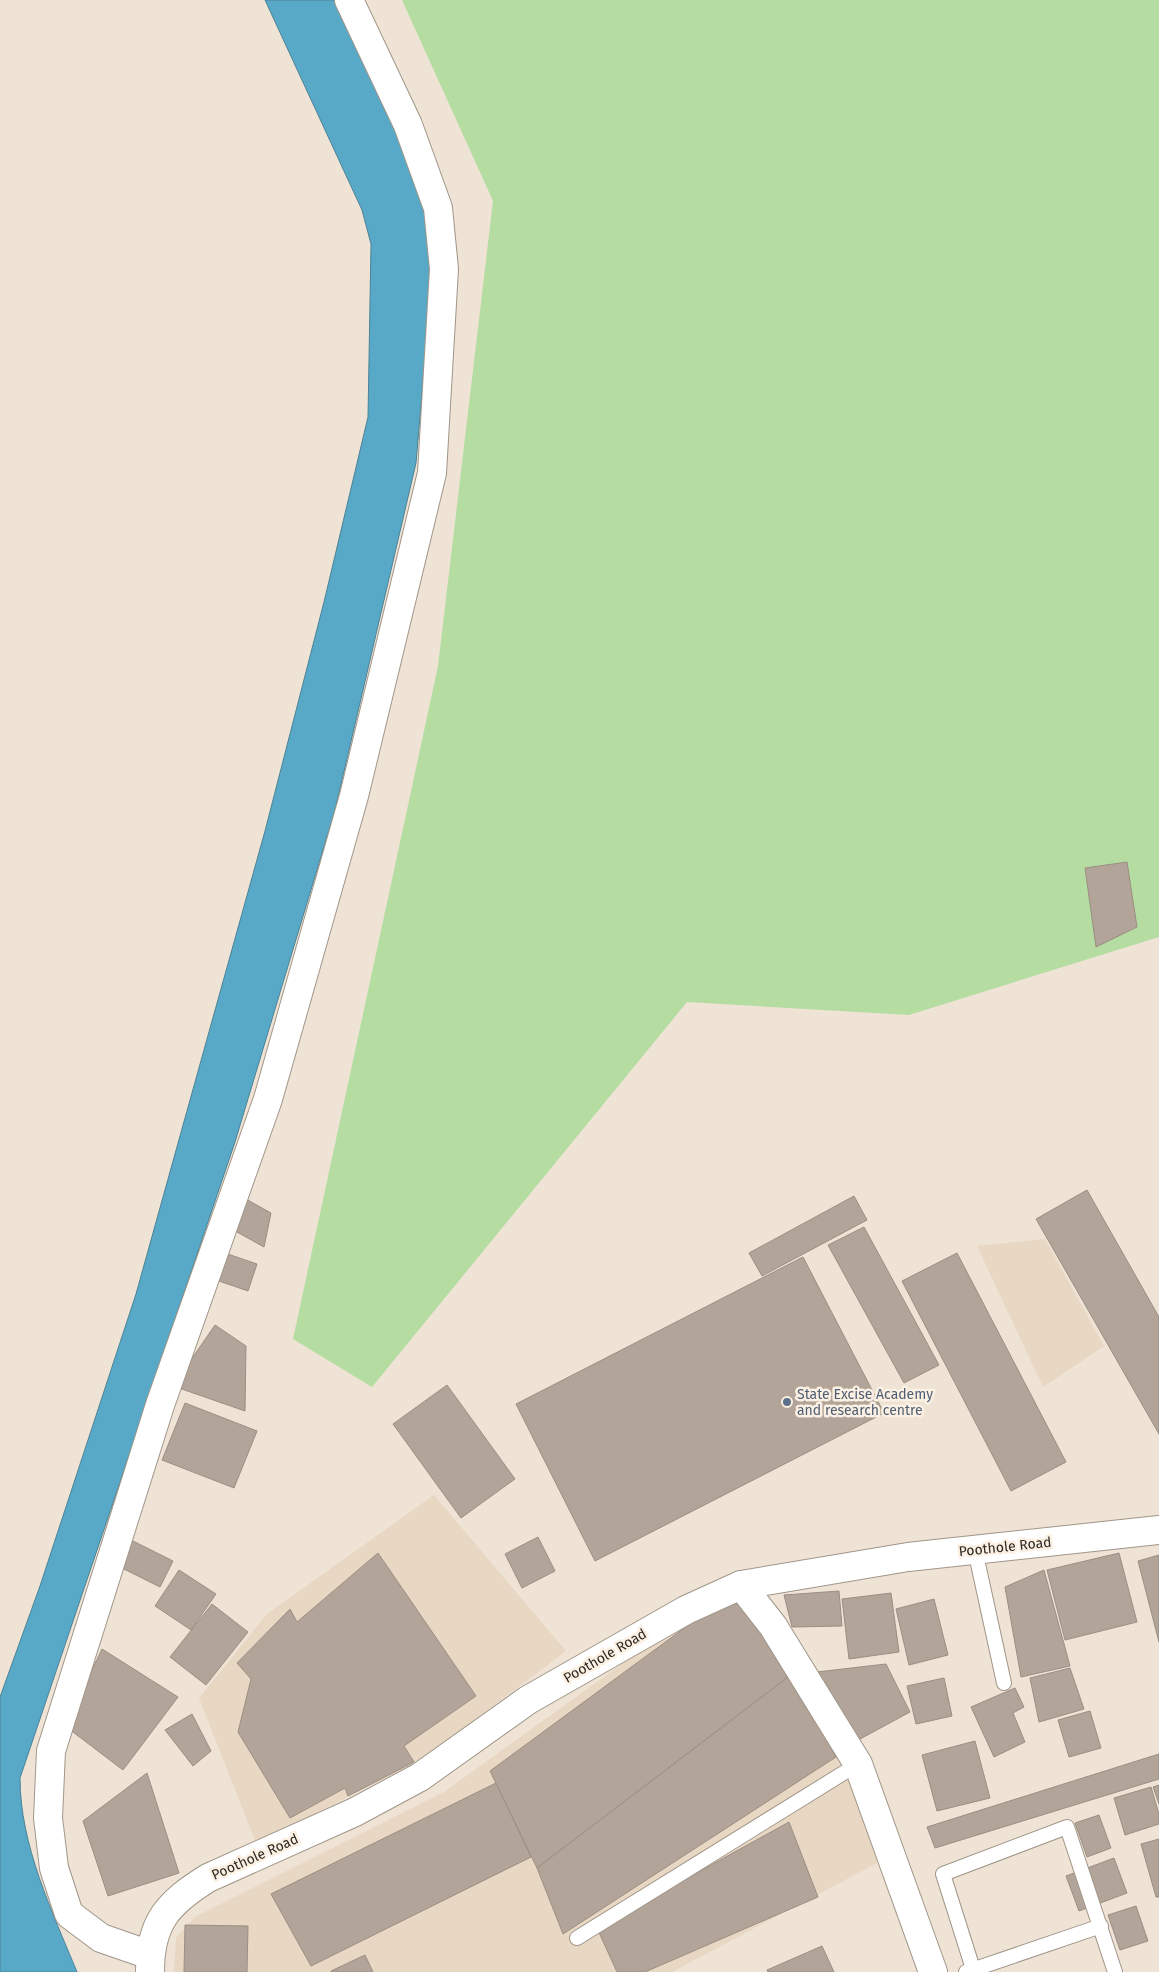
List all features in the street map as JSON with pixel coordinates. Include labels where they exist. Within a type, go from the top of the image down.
[{"type":"street","points":[[150,1963],[101,1938],[70,1914],[54,1868],[48,1818],[51,1751],[160,1405],[268,1099],[354,796],[432,473],[444,269],[438,208],[408,125],[349,0]]},
{"type":"street","name":"Poothole Road","points":[[150,1963],[156,1928],[170,1905],[201,1883],[355,1812],[420,1777],[528,1700],[686,1610],[741,1585],[908,1557],[1159,1530]]},
{"type":"street","points":[[741,1585],[773,1626],[858,1764],[933,1972]]},
{"type":"lane","points":[[975,1550],[1004,1683]]},
{"type":"lane","points":[[577,1938],[858,1764]]},
{"type":"lane","points":[[1101,1926],[971,1971],[943,1874],[1067,1827],[1101,1926],[1115,1972]]},
{"type":"shaded area","points":[[1045,1239],[1104,1346],[1043,1387],[977,1246]]},
{"type":"shaded area","points":[[434,1495],[566,1651],[420,1761],[256,1843],[199,1698],[267,1614]]},
{"type":"shaded area","points":[[734,1591],[847,1759],[877,1863],[672,1972],[174,1972],[176,1938],[195,1917],[444,1792],[679,1623]]},
{"type":"green space","points":[[402,0],[1159,0],[1159,937],[909,1015],[687,1002],[372,1387],[293,1339],[438,666],[493,201]]},
{"type":"water","points":[[265,0],[334,0],[411,164],[427,223],[431,290],[416,463],[335,810],[235,1142],[20,1778],[21,1803],[31,1853],[77,1972],[0,1972],[0,1697],[40,1586],[136,1294],[265,831],[324,602],[368,417],[371,244],[362,210]]},
{"type":"building","points":[[1127,862],[1137,927],[1096,947],[1085,868]]},
{"type":"building","points":[[1087,1190],[1159,1317],[1159,1434],[1036,1219]]},
{"type":"building","points":[[854,1196],[867,1220],[762,1276],[749,1253]]},
{"type":"building","points":[[244,1198],[271,1213],[264,1247],[228,1227]]},
{"type":"building","points":[[864,1227],[939,1365],[904,1383],[828,1245]]},
{"type":"building","points":[[219,1251],[257,1264],[248,1291],[219,1281]]},
{"type":"building","points":[[957,1253],[1066,1462],[1011,1491],[902,1281]]},
{"type":"building","points":[[803,1257],[884,1413],[595,1561],[516,1404]]},
{"type":"building","points":[[215,1325],[246,1346],[245,1411],[173,1386]]},
{"type":"building","points":[[447,1385],[515,1479],[461,1518],[393,1424]]},
{"type":"building","points":[[185,1403],[257,1431],[234,1488],[162,1460]]},
{"type":"building","points":[[538,1537],[555,1571],[522,1588],[505,1554]]},
{"type":"building","points":[[131,1540],[173,1561],[160,1587],[118,1566]]},
{"type":"building","points":[[378,1553],[476,1696],[404,1746],[414,1762],[348,1796],[345,1788],[290,1818],[238,1732],[251,1679],[237,1663],[290,1609],[297,1622]]},
{"type":"building","points":[[1119,1553],[1137,1622],[1065,1640],[1047,1570]]},
{"type":"building","points":[[1159,1555],[1159,1642],[1138,1561]]},
{"type":"building","points":[[179,1570],[216,1594],[191,1630],[155,1606]]},
{"type":"building","points":[[1044,1570],[1070,1666],[1021,1677],[1005,1587]]},
{"type":"building","points":[[839,1591],[842,1626],[792,1627],[784,1595]]},
{"type":"building","points":[[732,1593],[792,1674],[537,1868],[490,1771]]},
{"type":"building","points":[[891,1593],[899,1652],[849,1659],[842,1599]]},
{"type":"building","points":[[934,1599],[948,1655],[909,1665],[896,1609]]},
{"type":"building","points":[[212,1604],[248,1632],[206,1685],[170,1657]]},
{"type":"building","points":[[102,1649],[178,1697],[123,1770],[65,1726]]},
{"type":"building","points":[[886,1664],[910,1712],[849,1745],[808,1673]]},
{"type":"building","points":[[1070,1668],[1084,1709],[1039,1722],[1030,1678]]},
{"type":"building","points":[[792,1674],[836,1757],[563,1934],[537,1868]]},
{"type":"building","points":[[944,1678],[952,1716],[916,1724],[907,1686]]},
{"type":"building","points":[[1015,1688],[1024,1707],[1013,1713],[1025,1742],[994,1757],[971,1707]]},
{"type":"building","points":[[1090,1711],[1101,1748],[1069,1757],[1058,1720]]},
{"type":"building","points":[[192,1714],[211,1751],[193,1766],[165,1730]]},
{"type":"building","points":[[975,1741],[990,1798],[937,1811],[922,1755]]},
{"type":"building","points":[[1159,1754],[1159,1779],[935,1848],[927,1827]]},
{"type":"building","points":[[147,1773],[179,1873],[108,1896],[83,1821]]},
{"type":"building","points":[[496,1783],[531,1857],[311,1966],[271,1894]]},
{"type":"building","points":[[1159,1785],[1159,1804],[1153,1787]]},
{"type":"building","points":[[1151,1787],[1159,1814],[1159,1824],[1125,1835],[1114,1798]]},
{"type":"building","points":[[1099,1815],[1111,1848],[1087,1857],[1075,1823]]},
{"type":"building","points":[[789,1822],[818,1897],[645,1972],[617,1972],[597,1928]]},
{"type":"building","points":[[1159,1839],[1159,1897],[1156,1897],[1141,1844]]},
{"type":"building","points":[[1114,1858],[1127,1893],[1079,1911],[1066,1876]]},
{"type":"building","points":[[1136,1906],[1148,1941],[1120,1950],[1108,1915]]},
{"type":"building","points":[[185,1925],[248,1926],[247,1972],[184,1972]]},
{"type":"building","points":[[822,1946],[834,1972],[768,1972],[767,1970]]},
{"type":"building","points":[[365,1955],[373,1972],[331,1972],[331,1971]]},
{"type":"place","name":"State Excise Academy and research centre","points":[[787,1402]]}]
